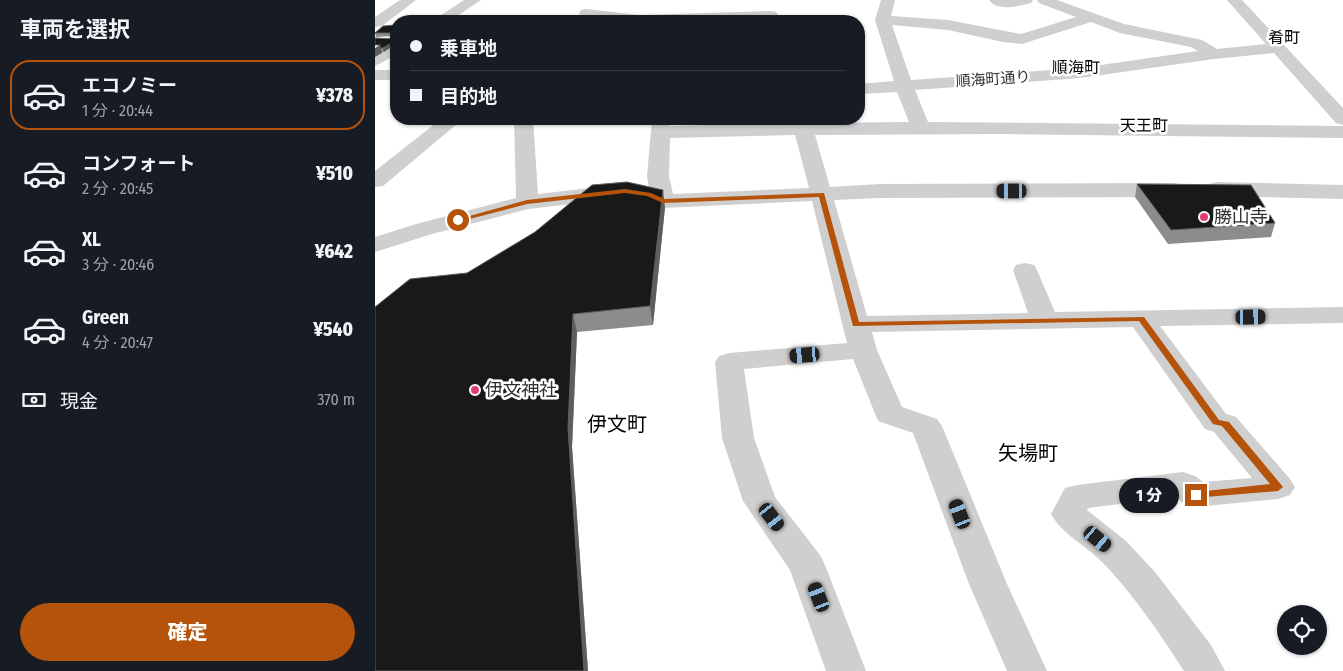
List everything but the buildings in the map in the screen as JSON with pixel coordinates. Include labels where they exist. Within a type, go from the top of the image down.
[{"type":"street","points":[[375,7],[384,0]]},
{"type":"street","points":[[393,15],[409,0]]},
{"type":"street","points":[[450,15],[475,0]]},
{"type":"street","points":[[583,15],[603,0]]},
{"type":"street","points":[[765,0],[771,15]]},
{"type":"street","points":[[888,0],[883,20],[904,86],[921,128]]},
{"type":"street","points":[[996,0],[1001,4],[1026,0]]},
{"type":"street","points":[[1044,0],[1144,34],[1196,43],[1214,54]]},
{"type":"street","points":[[1234,0],[1343,119]]},
{"type":"street","points":[[883,20],[948,25],[1003,37],[1022,39],[1092,17]]},
{"type":"street","name":"順海町通り","points":[[865,89],[1080,73],[1214,54],[1276,48]]},
{"type":"street","points":[[375,61],[390,52]]},
{"type":"street","points":[[375,76],[390,75]]},
{"type":"street","points":[[375,181],[445,125]]},
{"type":"street","points":[[523,125],[527,202]]},
{"type":"street","points":[[660,125],[658,176],[663,201]]},
{"type":"street","points":[[803,125],[859,337],[889,414],[926,426],[988,584],[1027,671]]},
{"type":"street","points":[[850,125],[921,128],[1343,132]]},
{"type":"street","points":[[625,191],[649,182],[658,176]]},
{"type":"street","points":[[375,245],[424,229],[527,202],[625,191],[649,194],[663,201],[880,191],[1126,191],[1204,189],[1343,192]]},
{"type":"street","points":[[1025,270],[1045,321]]},
{"type":"street","points":[[846,671],[807,565],[760,501],[737,438],[729,362],[859,337],[1045,321],[1343,315]]},
{"type":"street","points":[[1141,319],[1216,422],[1225,424],[1278,487],[1196,495],[1183,484],[1077,497],[1068,514],[1113,551],[1142,582],[1205,671]]},
{"type":"place","name":"勝山寺","points":[[1204,217]]},
{"type":"place","name":"伊文神社","points":[[475,390]]},
{"type":"district","name":"肴町","points":[[1284,37]]},
{"type":"district","name":"順海町","points":[[1076,67]]},
{"type":"district","name":"天王町","points":[[1144,125]]},
{"type":"district","name":"伊文町","points":[[617,424]]},
{"type":"district","name":"矢場町","points":[[1028,453]]},
{"type":"route","points":[[458,220],[527,202],[625,191],[649,194],[663,201],[822,194],[856,324],[1141,319],[1216,422],[1225,424],[1278,487],[1196,495]]}]
